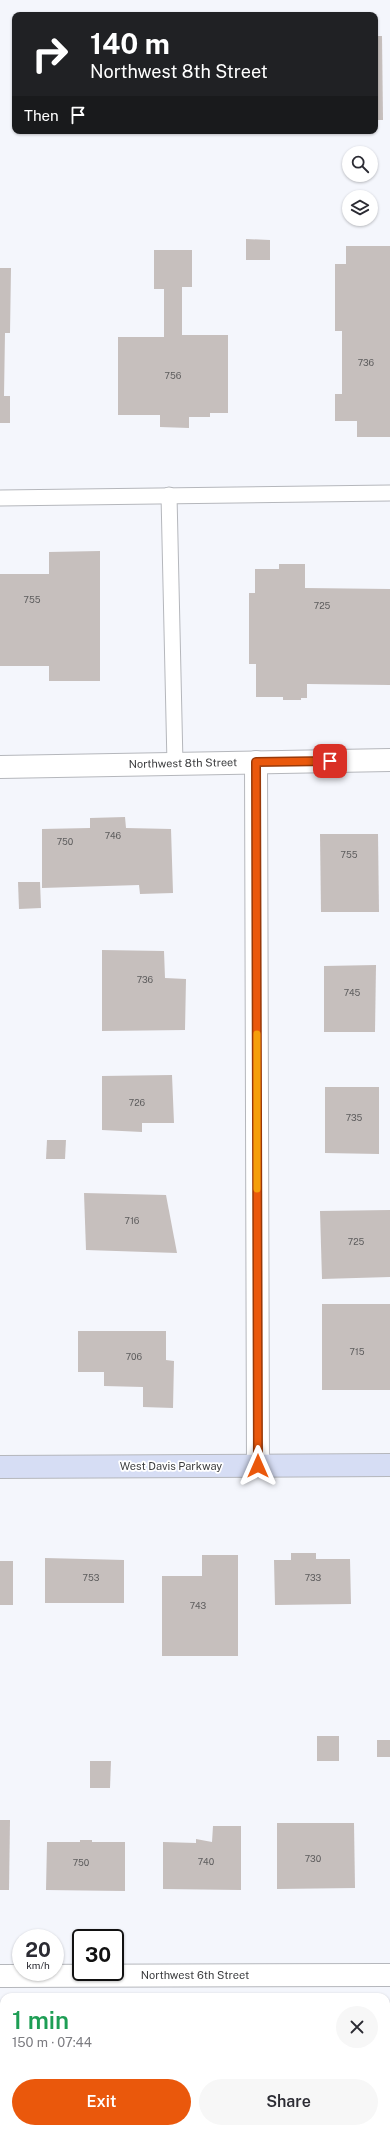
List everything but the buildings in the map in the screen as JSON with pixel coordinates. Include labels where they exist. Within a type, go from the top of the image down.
[{"type":"street","name":"Northwest 8th Street","points":[[0,767],[390,760]]},
{"type":"street","points":[[256,762],[258,1466]]},
{"type":"street","name":"West Davis Parkway","points":[[0,1467],[390,1465]]},
{"type":"street","name":"Northwest 6th Street","points":[[0,1976],[390,1975]]},
{"type":"lane","points":[[0,498],[390,493]]},
{"type":"lane","points":[[169,495],[175,764]]},
{"type":"slow traffic","points":[[257,1034],[257,1189]]},
{"type":"route","points":[[258,1466],[256,762],[330,761]]}]
